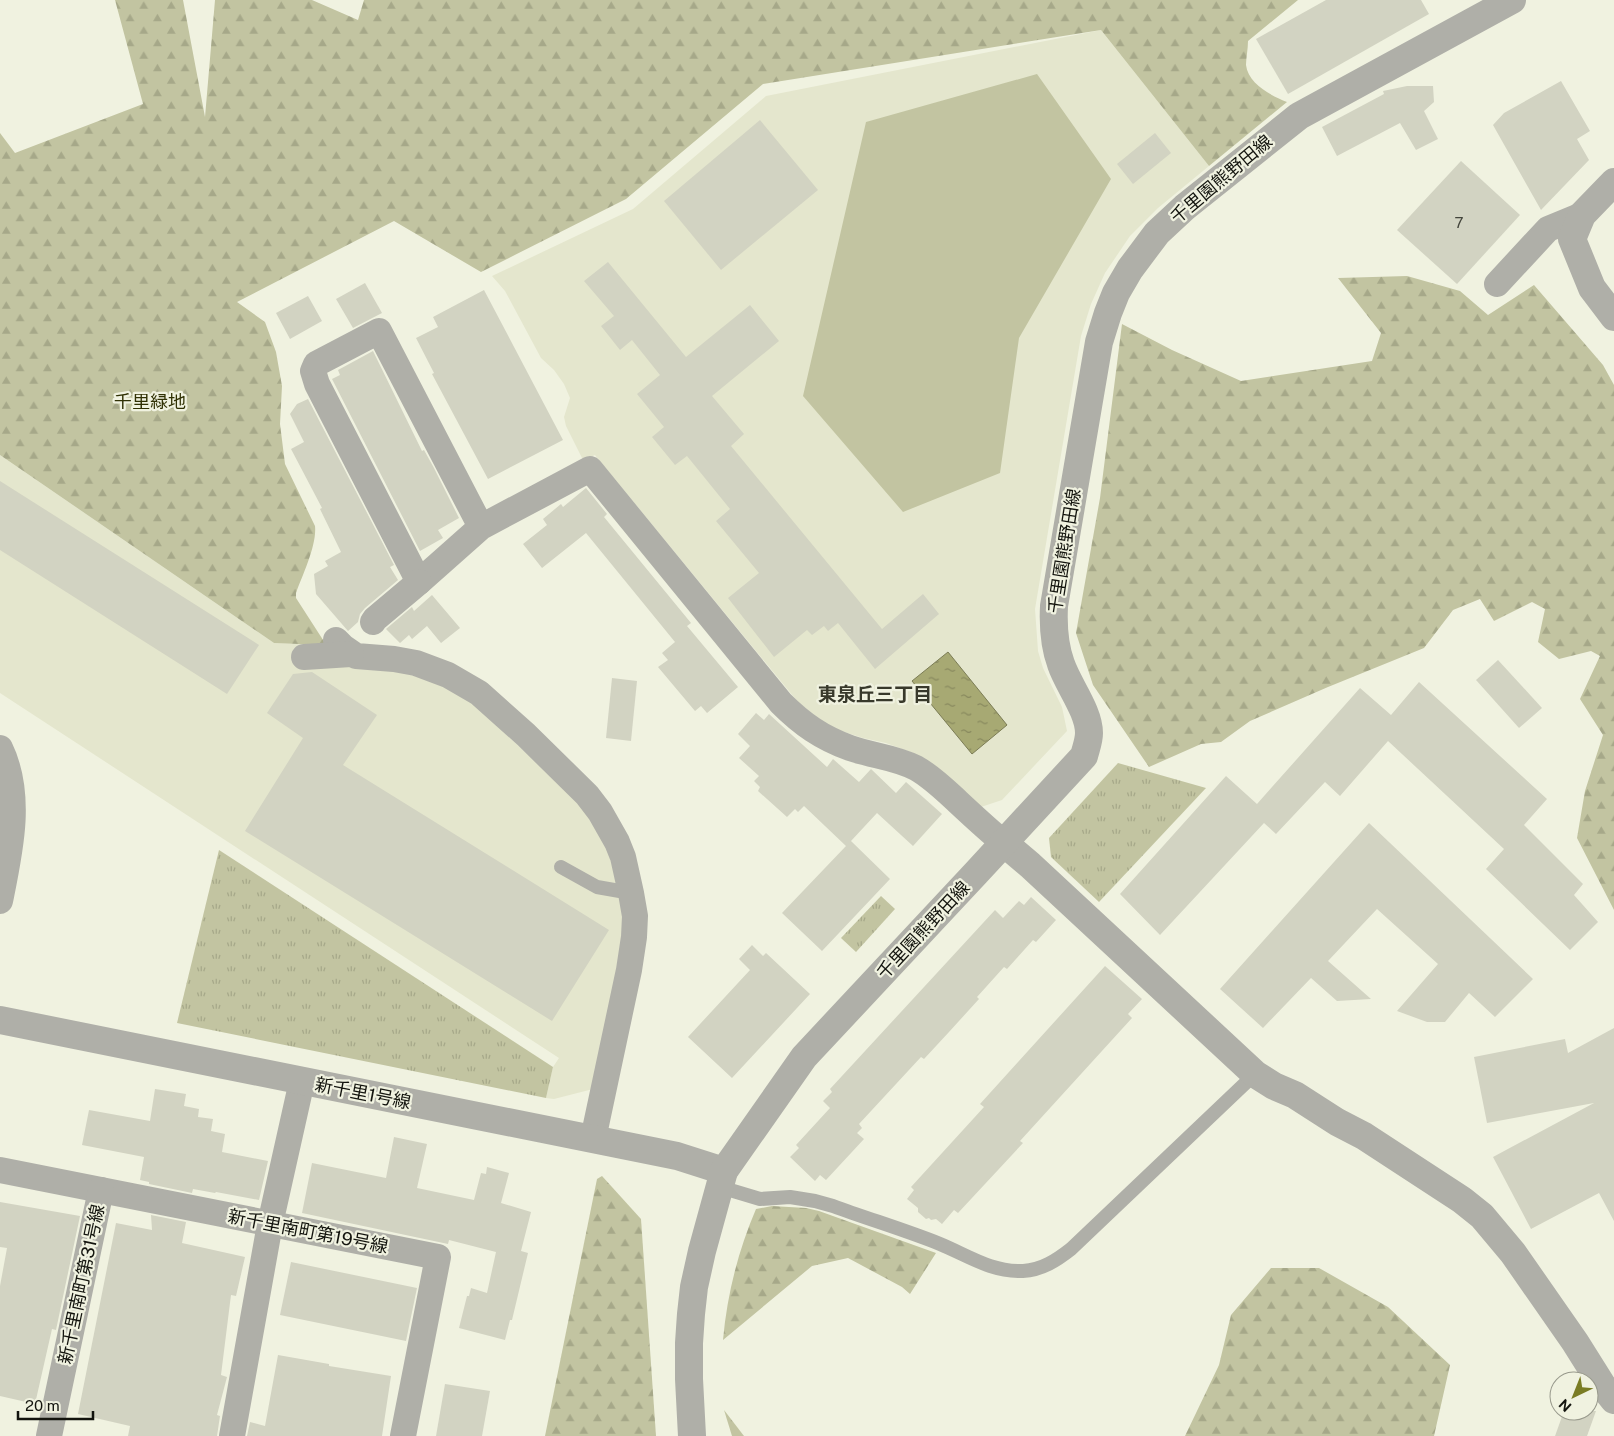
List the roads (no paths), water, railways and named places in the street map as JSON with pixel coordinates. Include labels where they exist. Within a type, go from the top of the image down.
[{"type":"street","name":"千里園熊野田線","points":[[692,1436],[689,1370],[694,1287],[702,1250],[722,1179],[804,1057],[1084,756],[1089,732],[1085,716],[1060,664],[1053,628],[1054,606],[1099,342],[1116,293],[1130,268],[1157,233],[1169,222],[1299,116],[1512,0]]},
{"type":"street","points":[[1614,182],[1582,215],[1572,239],[1592,288],[1614,317]]},
{"type":"street","points":[[1497,284],[1548,230],[1582,215]]},
{"type":"street","points":[[419,582],[317,384],[303,372],[323,359],[379,331],[481,527]]},
{"type":"street","points":[[373,622],[481,527],[590,469],[781,703],[805,726],[851,748],[893,758],[916,769],[942,788],[1037,872],[1255,1074],[1274,1086],[1295,1095],[1337,1122],[1364,1136],[1462,1200],[1482,1216],[1513,1254],[1614,1400]]},
{"type":"street","points":[[304,657],[345,645],[356,656],[416,663],[448,675],[479,692],[562,770],[587,795],[600,812],[620,849],[635,916],[632,953],[605,1091],[593,1139]]},
{"type":"street","points":[[0,748],[11,782],[13,815],[5,841],[0,901]]},
{"type":"street","name":"新千里1号線","points":[[0,1020],[677,1156],[722,1179]]},
{"type":"street","points":[[232,1436],[270,1224],[302,1081]]},
{"type":"street","name":"新千里南町第19号線","points":[[0,1170],[438,1257],[403,1436]]},
{"type":"street","name":"新千里南町第31号線","points":[[49,1436],[101,1190]]},
{"type":"lane","points":[[561,867],[597,887],[631,893]]},
{"type":"lane","points":[[722,1179],[760,1199],[790,1197],[832,1206],[942,1245],[996,1269],[1025,1271],[1041,1268],[1052,1263],[1071,1249],[1255,1074]]},
{"type":"water","points":[[948,652],[1007,725],[972,754],[912,681]]},
{"type":"district","name":"東泉丘三丁目","points":[[875,694]]},
{"type":"park label","name":"千里緑地","points":[[150,401]]}]
